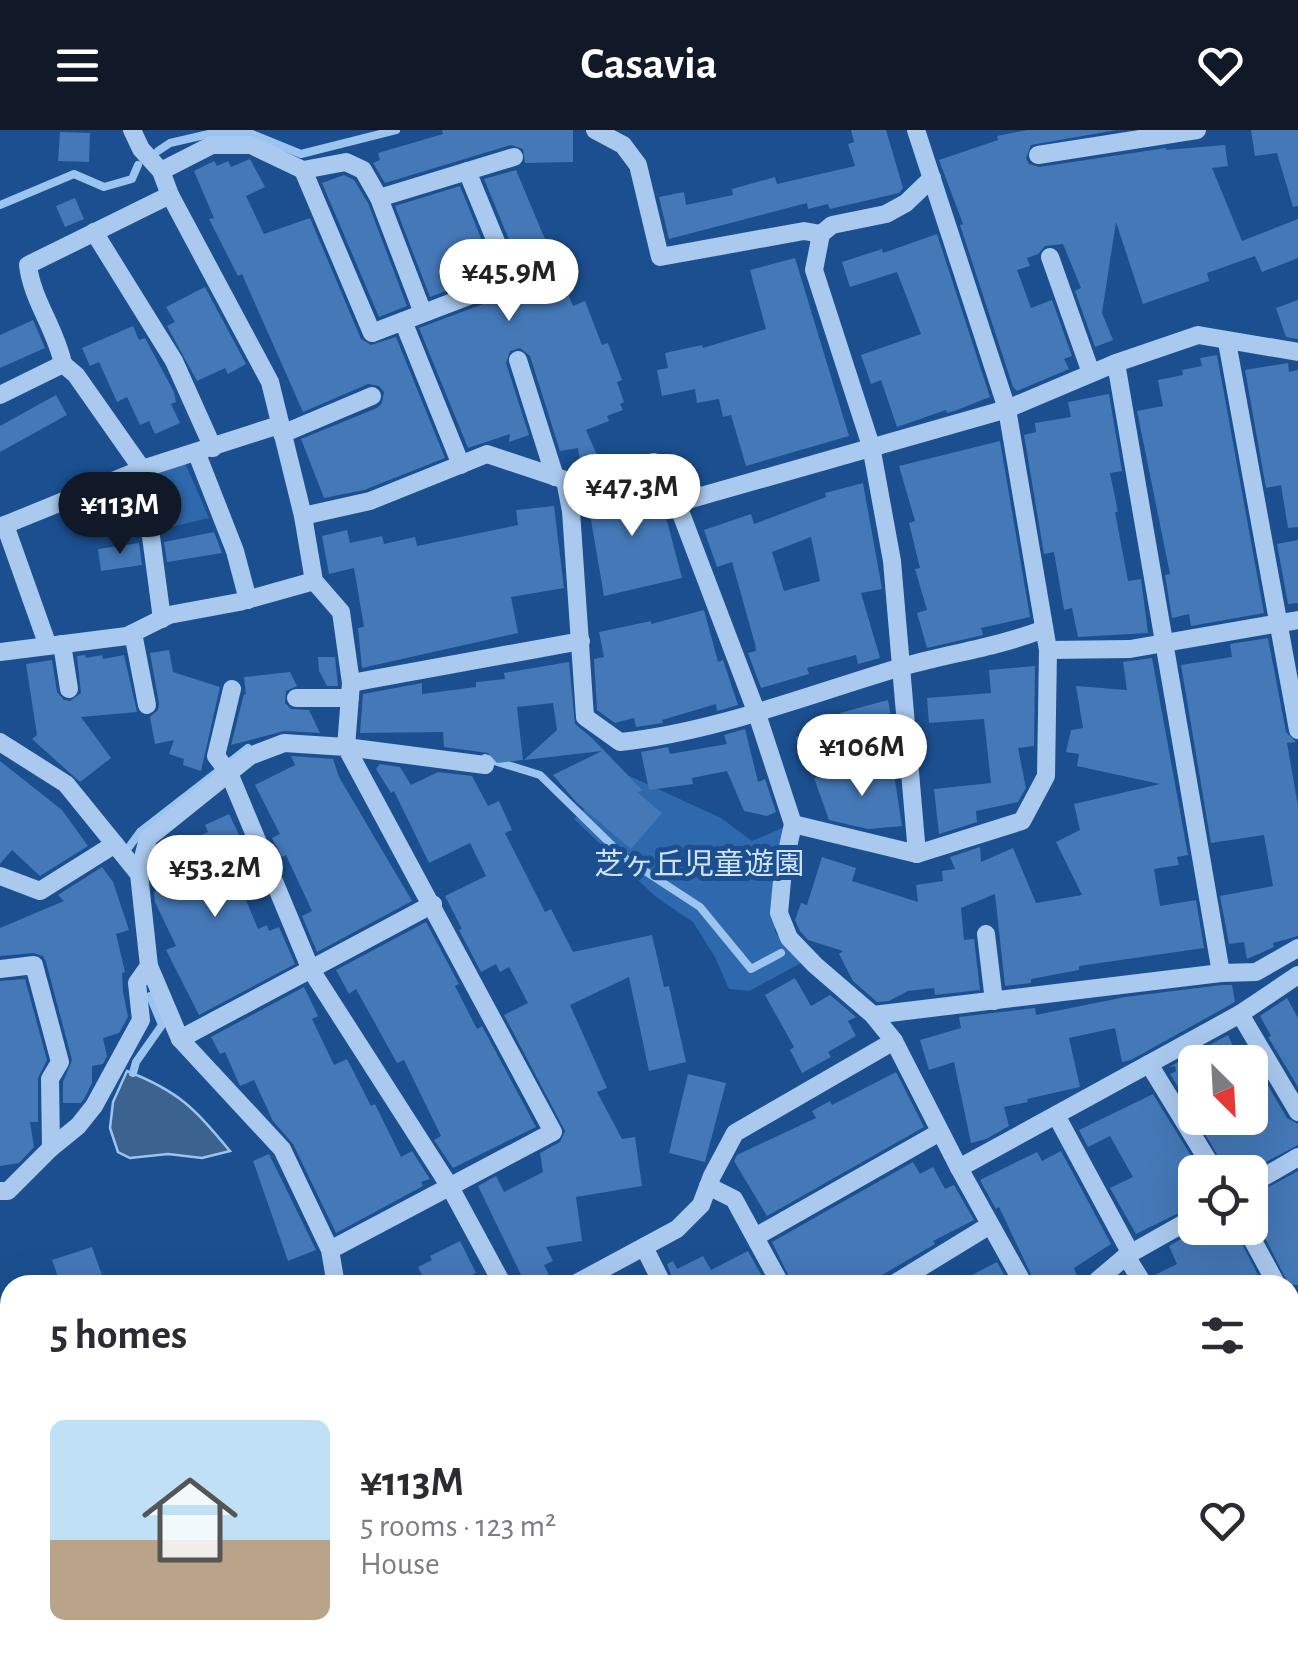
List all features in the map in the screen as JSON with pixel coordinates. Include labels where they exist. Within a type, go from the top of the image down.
[{"type":"street","points":[[132,130],[141,149],[162,171],[170,194],[270,382],[303,516],[314,581],[341,612],[350,691],[346,747],[553,1132],[330,1250]]},
{"type":"street","points":[[595,130],[623,145],[638,165],[660,256],[804,230],[821,234]]},
{"type":"street","points":[[794,824],[917,854],[1022,822],[1046,776],[1048,650],[1007,409],[916,130]]},
{"type":"street","points":[[1038,154],[1113,136],[1197,130]]},
{"type":"street","points":[[162,171],[212,145],[251,145],[303,170],[346,162],[363,170],[379,198],[424,313]]},
{"type":"street","points":[[379,198],[514,157]]},
{"type":"street","points":[[303,170],[372,333],[479,292]]},
{"type":"street","points":[[467,171],[515,288]]},
{"type":"street","points":[[917,854],[892,561],[871,446],[814,270],[821,234],[832,225],[886,214],[906,203],[932,178]]},
{"type":"street","points":[[162,619],[142,468],[76,375],[63,364],[60,345],[30,284],[28,264],[170,194]]},
{"type":"street","points":[[94,232],[174,361],[248,600]]},
{"type":"street","points":[[1050,257],[1091,373]]},
{"type":"street","points":[[403,321],[461,465]]},
{"type":"street","points":[[677,503],[1007,409],[1116,363],[1198,335],[1298,352]]},
{"type":"street","points":[[1227,342],[1298,730]]},
{"type":"street","points":[[518,360],[571,511],[585,717],[620,742],[664,737],[1044,630]]},
{"type":"street","points":[[1116,363],[1221,973]]},
{"type":"street","points":[[0,395],[63,364]]},
{"type":"street","points":[[69,689],[55,645],[3,526],[142,468],[280,429],[372,396]]},
{"type":"street","points":[[303,516],[370,501],[487,454],[560,478],[598,478],[654,462],[666,471],[794,824],[783,870],[779,912],[789,938],[815,966],[873,1015],[894,1042],[1018,1275]]},
{"type":"street","points":[[0,652],[133,633],[162,619],[314,581]]},
{"type":"street","points":[[1048,650],[1130,649],[1298,620]]},
{"type":"street","points":[[133,633],[147,705]]},
{"type":"street","points":[[296,698],[350,691],[582,641]]},
{"type":"street","points":[[232,689],[216,756],[229,773],[311,970],[450,1186],[498,1275]]},
{"type":"street","points":[[0,742],[66,784],[139,874]]},
{"type":"street","points":[[334,1275],[330,1250],[282,1149],[180,1039],[149,966],[139,874],[148,838],[250,756],[284,743],[486,765]]},
{"type":"street","points":[[0,876],[40,892],[115,844]]},
{"type":"street","points":[[180,1039],[432,904]]},
{"type":"street","points":[[986,934],[994,1001]]},
{"type":"street","points":[[873,1015],[1256,972],[1298,948]]},
{"type":"street","points":[[0,969],[34,965],[60,1062],[50,1079],[51,1148]]},
{"type":"street","points":[[0,1190],[8,1190],[78,1126],[94,1106],[141,1020],[137,983],[149,966]]},
{"type":"street","points":[[959,1168],[1240,1014],[1298,975]]},
{"type":"street","points":[[1240,1014],[1298,1112]]},
{"type":"street","points":[[591,1275],[677,1230],[702,1204],[734,1133],[894,1042]]},
{"type":"street","points":[[1148,1064],[1204,1155]]},
{"type":"street","points":[[1056,1115],[1139,1275]]},
{"type":"street","points":[[756,1237],[940,1132]]},
{"type":"street","points":[[1268,1174],[1298,1157]]},
{"type":"street","points":[[708,1186],[734,1200],[775,1275]]},
{"type":"street","points":[[911,1275],[990,1224]]},
{"type":"street","points":[[1104,1275],[1129,1255],[1178,1227]]},
{"type":"street","points":[[1255,1245],[1271,1275]]},
{"type":"street","points":[[644,1248],[658,1275]]},
{"type":"green space","points":[[185,463],[209,518],[162,529],[154,474]]},
{"type":"green space","name":"芝ヶ丘児童遊園","points":[[623,773],[721,818],[752,841],[789,825],[777,882],[775,932],[801,963],[749,991],[729,989],[693,922],[656,897],[574,819]]},
{"type":"shaded area","points":[[127,1071],[185,1103],[230,1151],[202,1158],[168,1154],[130,1158],[118,1152],[110,1128],[113,1102]]},
{"type":"building","points":[[442,130],[573,130],[573,162],[525,163],[523,149],[511,145],[385,183],[373,163],[380,160],[378,153],[443,134]]},
{"type":"building","points":[[851,130],[886,130],[903,188],[899,193],[830,209],[828,204],[808,209],[807,203],[669,239],[659,197],[684,192],[686,205],[733,195],[732,189],[775,177],[777,184],[855,166],[848,144],[854,142]]},
{"type":"building","points":[[1027,130],[1117,130],[1031,145],[1026,158],[1029,164],[1039,167],[1166,148],[1225,145],[1228,166],[1212,168],[1242,241],[1298,219],[1298,258],[1262,272],[1255,256],[1207,273],[1209,281],[1143,304],[1116,222],[1102,313],[1113,340],[1095,347],[1075,291],[1081,288],[1063,244],[1045,246],[1027,258],[1030,266],[1017,270],[1031,308],[1052,300],[1072,356],[1064,359],[1069,369],[1017,391],[939,160],[998,140],[997,136]]},
{"type":"building","points":[[1251,130],[1298,130],[1298,206],[1293,207],[1277,153],[1255,156]]},
{"type":"building","points":[[60,132],[90,133],[89,162],[58,161]]},
{"type":"building","points":[[250,159],[265,187],[246,196],[264,234],[310,218],[361,339],[371,345],[396,337],[445,458],[364,490],[324,498],[301,439],[377,408],[384,392],[379,386],[368,384],[303,412],[242,274],[238,276],[209,219],[214,218],[194,171],[214,161],[217,166],[228,161],[231,167]]},
{"type":"building","points":[[516,170],[573,306],[585,301],[602,345],[608,343],[622,380],[617,382],[623,410],[607,416],[609,421],[586,430],[601,464],[596,466],[581,466],[578,448],[560,451],[530,356],[520,348],[510,351],[506,363],[529,435],[509,442],[510,434],[468,448],[419,328],[483,304],[489,299],[491,288],[486,282],[475,280],[430,297],[395,206],[460,186],[503,293],[519,300],[525,295],[527,283],[484,179]]},
{"type":"building","points":[[344,175],[354,180],[368,203],[407,306],[379,317],[322,183]]},
{"type":"building","points":[[75,198],[84,219],[65,227],[56,206]]},
{"type":"building","points":[[937,234],[990,397],[897,427],[881,380],[871,384],[861,355],[921,334],[897,272],[850,287],[842,262]]},
{"type":"building","points":[[795,258],[849,436],[746,466],[731,415],[723,417],[719,399],[697,403],[695,389],[662,396],[657,370],[668,368],[665,353],[702,345],[703,348],[766,329],[750,270]]},
{"type":"building","points":[[205,287],[246,364],[228,374],[225,368],[197,381],[167,326],[175,322],[166,307]]},
{"type":"building","points":[[1298,300],[1298,339],[1286,337],[1276,308]]},
{"type":"building","points":[[33,320],[45,348],[0,368],[0,335]]},
{"type":"building","points":[[133,326],[139,340],[145,338],[174,392],[176,402],[171,404],[180,423],[155,434],[149,421],[140,425],[127,397],[117,402],[99,362],[90,366],[82,348]]},
{"type":"building","points":[[1217,355],[1264,613],[1191,626],[1189,614],[1172,618],[1165,575],[1170,574],[1137,411],[1163,406],[1158,380],[1183,375],[1182,370],[1202,366],[1200,358]]},
{"type":"building","points":[[1288,363],[1289,372],[1298,370],[1298,527],[1288,528],[1281,485],[1266,488],[1245,370]]},
{"type":"building","points":[[1109,394],[1122,471],[1110,473],[1115,512],[1128,581],[1141,579],[1148,633],[1078,637],[1072,608],[1064,610],[1054,552],[1044,554],[1024,435],[1036,432],[1035,423],[1071,417],[1068,402]]},
{"type":"building","points":[[56,395],[67,415],[0,452],[0,426]]},
{"type":"building","points":[[1000,441],[1030,617],[981,628],[983,635],[927,648],[917,613],[927,610],[915,569],[920,568],[909,523],[915,521],[899,466]]},
{"type":"building","points":[[657,483],[682,578],[604,596],[586,491],[611,487],[615,493]]},
{"type":"building","points":[[863,483],[882,589],[861,593],[880,658],[858,664],[856,655],[807,668],[809,674],[761,688],[748,653],[756,651],[755,644],[732,562],[717,567],[704,530],[751,514],[754,524],[826,497],[825,493]],"holes":[[[811,537],[820,581],[784,591],[772,552]]]},
{"type":"building","points":[[123,490],[129,510],[94,521],[89,504]]},
{"type":"building","points":[[554,506],[564,588],[511,597],[518,633],[362,668],[358,628],[364,627],[354,568],[329,574],[322,536],[347,530],[350,543],[382,536],[384,544],[415,537],[417,546],[518,525],[516,510]]},
{"type":"building","points":[[214,532],[222,553],[167,562],[164,542]]},
{"type":"building","points":[[1298,540],[1298,603],[1288,604],[1277,544]]},
{"type":"building","points":[[139,543],[142,565],[101,571],[98,549]]},
{"type":"building","points":[[704,610],[718,662],[723,660],[738,705],[717,711],[716,704],[662,720],[663,723],[636,727],[634,718],[615,723],[597,710],[594,659],[604,657],[599,632]]},
{"type":"building","points":[[1268,638],[1286,732],[1296,742],[1287,743],[1298,806],[1298,936],[1273,943],[1274,947],[1247,959],[1244,942],[1229,944],[1220,896],[1273,886],[1264,835],[1211,843],[1181,665],[1232,657],[1230,644]]},
{"type":"building","points":[[169,650],[173,672],[220,687],[201,771],[183,765],[184,759],[169,754],[174,740],[155,744],[150,717],[159,703],[150,653]]},
{"type":"building","points":[[102,655],[103,659],[124,655],[137,712],[81,717],[111,758],[80,782],[32,739],[37,735],[26,664],[52,660],[57,692],[70,701],[81,693],[77,656]]},
{"type":"building","points":[[318,657],[335,657],[338,686],[327,686],[319,671]]},
{"type":"building","points":[[1152,658],[1188,855],[1177,857],[1179,865],[1154,869],[1160,906],[1196,900],[1204,948],[1079,966],[1079,970],[1031,979],[1031,983],[1005,986],[995,894],[961,908],[964,940],[974,939],[980,990],[935,995],[934,988],[908,991],[889,1001],[877,1002],[853,981],[839,954],[843,951],[808,940],[800,931],[795,920],[801,903],[807,905],[822,857],[856,868],[852,881],[918,902],[916,885],[943,881],[942,871],[955,869],[950,857],[980,847],[981,862],[1013,848],[1036,903],[1082,895],[1056,842],[1080,830],[1074,804],[1160,784],[1077,766],[1079,754],[1066,752],[1071,730],[1083,728],[1076,686],[1127,690],[1123,662]]},
{"type":"building","points":[[569,662],[575,724],[643,791],[637,792],[662,813],[631,849],[577,803],[553,775],[602,751],[524,760],[557,730],[553,703],[517,707],[523,760],[497,763],[488,753],[444,747],[443,732],[360,733],[363,694],[422,683],[422,694],[476,687],[476,682],[505,679],[504,673]]},
{"type":"building","points":[[1035,666],[1034,746],[1018,748],[1026,788],[1018,802],[976,811],[977,822],[939,834],[934,789],[991,783],[984,719],[929,723],[927,698],[991,693],[989,670]]},
{"type":"building","points":[[290,672],[297,686],[286,691],[285,703],[291,709],[309,710],[320,733],[284,731],[231,745],[246,695],[244,677]]},
{"type":"building","points":[[888,700],[894,734],[802,759],[796,737],[843,724],[840,713]]},
{"type":"building","points":[[745,729],[758,782],[765,779],[776,812],[767,816],[744,811],[727,771],[692,778],[693,784],[649,790],[641,752],[668,747],[670,754],[727,744],[724,735]]},
{"type":"building","points":[[291,756],[333,759],[339,777],[412,901],[317,952],[302,916],[312,911],[286,855],[282,857],[272,838],[280,834],[255,785],[295,765]]},
{"type":"building","points":[[0,761],[62,810],[88,846],[40,876],[12,850],[0,864]]},
{"type":"building","points":[[380,764],[400,767],[411,785],[438,772],[472,776],[488,806],[499,801],[512,830],[505,833],[545,912],[551,909],[573,952],[652,935],[664,987],[669,986],[686,1062],[649,1071],[629,977],[570,1005],[607,1088],[597,1092],[622,1139],[635,1137],[642,1186],[576,1197],[582,1241],[546,1247],[553,1261],[544,1265],[549,1275],[521,1275],[478,1186],[496,1176],[504,1192],[543,1172],[540,1153],[560,1142],[565,1131],[504,1015],[528,1003],[509,967],[500,972],[496,964],[481,972],[445,896],[486,876],[470,843],[429,863],[394,791],[391,793],[376,769]]},
{"type":"building","points":[[893,768],[902,826],[868,829],[829,820],[814,778]]},
{"type":"building","points":[[229,814],[244,845],[229,852],[248,891],[243,893],[258,929],[267,925],[269,931],[279,927],[295,964],[199,1015],[166,950],[176,946],[155,902],[154,892],[167,886],[155,862],[157,853],[208,832],[205,825]]},
{"type":"building","points":[[102,867],[113,882],[129,930],[116,934],[125,972],[123,992],[128,1017],[119,1033],[103,1038],[107,1056],[103,1064],[92,1066],[92,1083],[81,1103],[63,1103],[63,1082],[72,1060],[46,962],[43,956],[33,953],[0,956],[0,928],[64,901],[58,895]]},
{"type":"building","points":[[426,922],[459,984],[455,986],[477,1029],[482,1026],[536,1127],[453,1168],[434,1140],[441,1136],[404,1060],[397,1063],[356,989],[349,994],[336,970]]},
{"type":"building","points":[[795,978],[811,1006],[830,995],[856,1017],[848,1021],[856,1036],[828,1052],[831,1057],[802,1073],[790,1050],[794,1047],[765,995]]},
{"type":"building","points":[[25,979],[47,1060],[38,1078],[38,1122],[30,1122],[34,1147],[19,1163],[0,1166],[0,981]]},
{"type":"building","points":[[1232,985],[1235,1002],[1131,1060],[1122,1062],[1115,1028],[1069,1038],[1080,1087],[1004,1107],[1009,1126],[971,1143],[954,1062],[929,1070],[920,1040],[961,1028],[959,1017],[1035,1008],[1036,1015],[1125,997]]},
{"type":"building","points":[[304,987],[318,1016],[312,1019],[334,1065],[347,1059],[401,1157],[412,1151],[430,1179],[336,1233],[293,1144],[273,1121],[254,1080],[240,1086],[225,1052],[220,1054],[211,1037]]},
{"type":"building","points":[[1287,998],[1298,1018],[1298,1087],[1260,1016]]},
{"type":"building","points":[[1228,1035],[1232,1045],[1210,1045]]},
{"type":"building","points":[[1178,1062],[1178,1087],[1170,1074],[1176,1071],[1175,1066],[1169,1067]]},
{"type":"building","points":[[896,1072],[924,1127],[767,1216],[734,1161],[737,1155],[816,1118],[812,1111],[830,1101],[832,1105]]},
{"type":"building","points":[[688,1074],[726,1083],[705,1162],[669,1153]]},
{"type":"building","points":[[1268,1086],[1287,1118],[1298,1124],[1298,1145],[1268,1161],[1268,1155],[1217,1155],[1206,1135],[1268,1135]]},
{"type":"building","points":[[1153,1094],[1191,1155],[1178,1155],[1178,1213],[1136,1234],[1110,1188],[1133,1177],[1110,1136],[1088,1147],[1079,1130]]},
{"type":"building","points":[[1061,1151],[1111,1244],[1074,1268],[1076,1275],[1031,1275],[999,1207],[996,1209],[980,1180],[1037,1152],[1042,1161]]},
{"type":"building","points":[[269,1154],[316,1250],[288,1261],[253,1161]]},
{"type":"building","points":[[913,1162],[920,1174],[933,1167],[945,1189],[954,1185],[974,1220],[933,1241],[935,1244],[882,1275],[788,1275],[772,1242]]},
{"type":"building","points":[[1298,1171],[1298,1275],[1284,1275],[1268,1244],[1268,1187]]},
{"type":"building","points":[[460,1241],[476,1273],[422,1275],[418,1267],[432,1260],[430,1256]]},
{"type":"building","points":[[1178,1241],[1178,1245],[1243,1245],[1258,1275],[1155,1275],[1177,1264],[1169,1246]]},
{"type":"building","points":[[92,1247],[102,1275],[57,1275],[52,1260]]},
{"type":"building","points":[[748,1251],[761,1275],[671,1275],[667,1264],[673,1261],[677,1269],[703,1256],[711,1270]]},
{"type":"building","points":[[997,1262],[1004,1275],[972,1275]]},
{"type":"waterway","points":[[158,151],[170,143],[209,134],[247,132],[301,154],[396,130]]},
{"type":"waterway","points":[[0,205],[74,174],[104,187],[132,179],[138,165]]},
{"type":"waterway","points":[[129,847],[140,832],[248,748]]},
{"type":"waterway","points":[[485,758],[540,775],[625,858],[700,907],[751,969],[781,953]]},
{"type":"waterway","points":[[133,1073],[136,1062],[162,1025],[150,996]]}]
